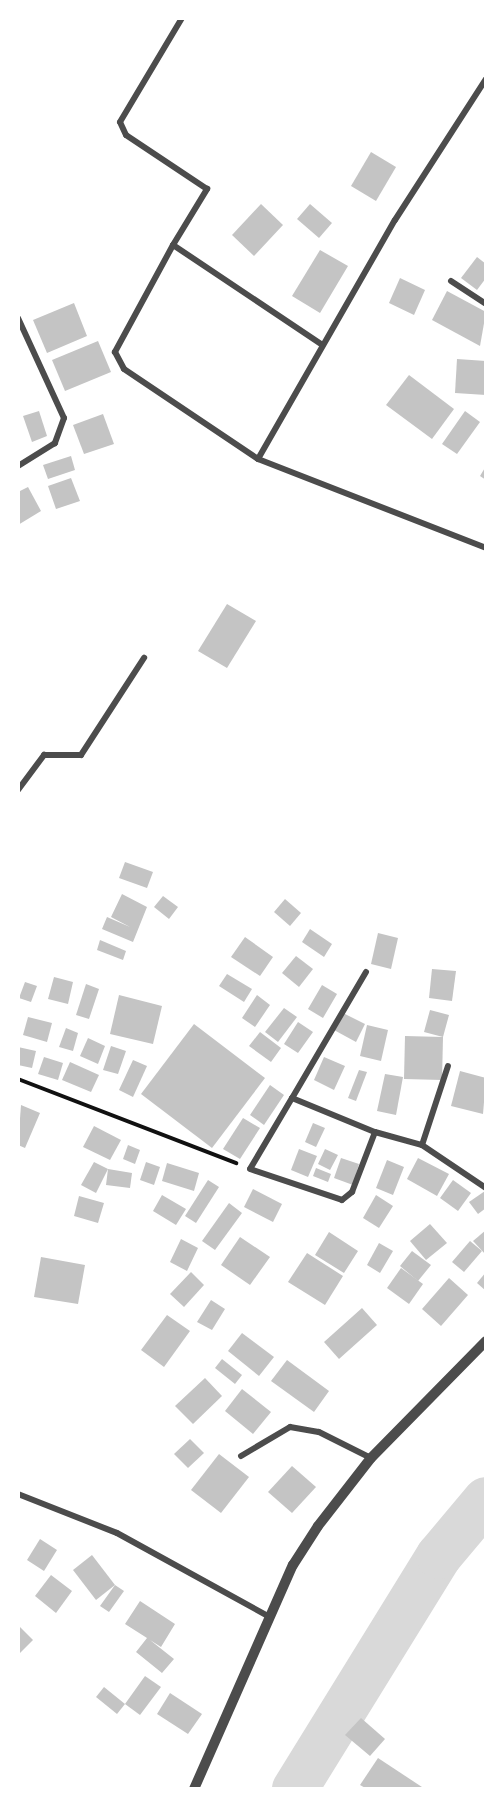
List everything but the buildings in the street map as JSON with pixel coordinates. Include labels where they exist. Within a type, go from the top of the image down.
[{"type":"street","points":[[182,18],[120,122],[126,135],[207,189],[117,345],[116,357],[124,369],[258,459],[486,548]]},
{"type":"street","points":[[258,459],[321,344],[486,79]]},
{"type":"street","points":[[173,245],[321,344]]},
{"type":"street","points":[[451,281],[486,304]]},
{"type":"street","points":[[18,318],[64,418],[55,443],[18,466]]},
{"type":"street","points":[[18,790],[44,755],[81,755],[144,658]]},
{"type":"street","points":[[366,972],[250,1169],[342,1200],[351,1192],[375,1132]]},
{"type":"street","points":[[422,1145],[448,1066]]},
{"type":"street","points":[[292,1098],[375,1132],[422,1145],[486,1188]]},
{"type":"street","points":[[194,1789],[270,1617],[318,1526],[371,1458],[486,1341]]},
{"type":"street","points":[[241,1456],[290,1427],[319,1432],[371,1458]]},
{"type":"street","points":[[18,1494],[117,1533],[270,1617]]},
{"type":"path","points":[[18,1079],[250,1169]]},
{"type":"waterway","points":[[295,1789],[439,1556],[486,1500]]}]
